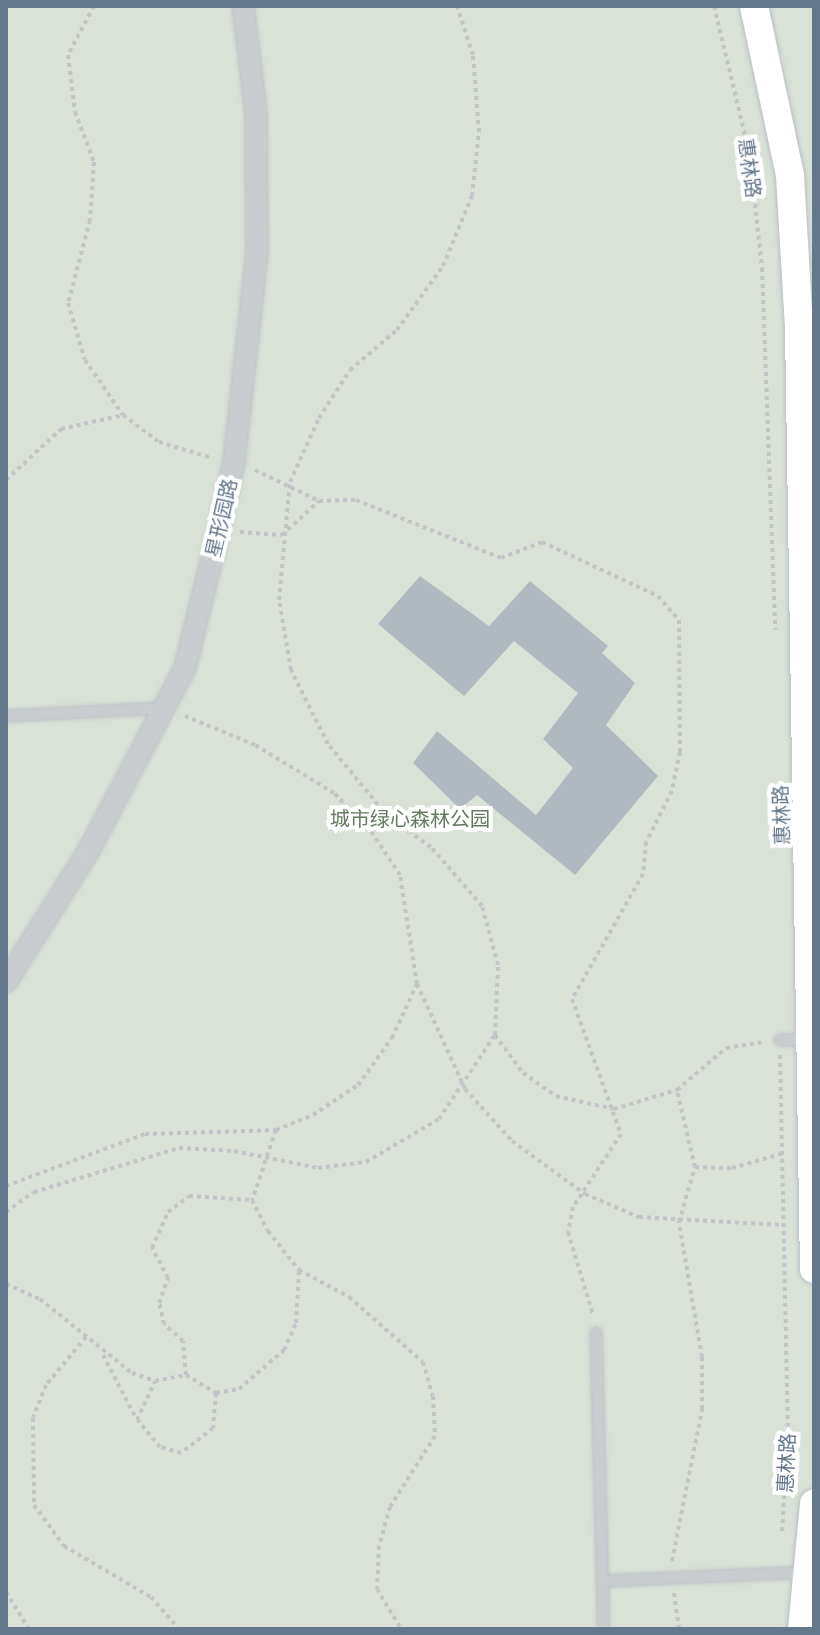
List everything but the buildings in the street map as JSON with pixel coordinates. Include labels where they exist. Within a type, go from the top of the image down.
[{"type":"main road","name":"惠林路","points":[[754,6],[790,176],[798,312],[814,1269]]},
{"type":"main road","name":"惠林路","points":[[802,1629],[814,1504]]},
{"type":"street","name":"星形园路","points":[[6,982],[44,928],[185,668],[220,525],[234,462],[257,254],[256,113],[243,6]]},
{"type":"lane","points":[[6,716],[164,708]]},
{"type":"lane","points":[[780,1040],[812,1041]]},
{"type":"lane","points":[[596,1333],[604,1629]]},
{"type":"lane","points":[[603,1581],[809,1572]]},
{"type":"path","points":[[94,6],[68,55],[75,112],[94,162],[90,220],[68,303],[85,360],[123,415],[159,442],[234,462],[290,482],[319,501],[356,500],[393,511],[450,543],[501,558],[542,542],[658,596],[679,620],[680,752],[672,791],[646,842],[643,874],[572,999],[621,1134],[585,1194],[573,1207],[568,1232],[596,1333]]},
{"type":"path","points":[[6,1212],[34,1192],[125,1159],[179,1148],[268,1158],[318,1168],[366,1162],[416,1138],[465,1089],[495,1035],[498,965],[482,906],[431,847],[370,796],[328,744],[291,670],[279,600],[282,535],[290,482],[350,370],[397,330],[443,266],[472,196],[474,71],[457,6]]},
{"type":"path","name":"惠林路","points":[[714,6],[750,156],[762,268],[775,643]]},
{"type":"path","points":[[6,480],[61,429],[123,415]]},
{"type":"path","points":[[220,525],[258,539],[282,535],[319,501]]},
{"type":"path","points":[[164,708],[255,745],[334,793],[371,831],[400,875],[417,984],[465,1089],[512,1141],[585,1194],[639,1217],[679,1222],[782,1225]]},
{"type":"path","points":[[6,1186],[145,1134],[276,1130],[358,1085],[392,1038],[417,984]]},
{"type":"path","points":[[495,1035],[523,1073],[556,1096],[614,1109],[677,1090],[726,1048],[780,1040]]},
{"type":"path","name":"惠林路","points":[[780,1040],[788,1423],[780,1573]]},
{"type":"path","points":[[677,1090],[695,1167],[679,1222],[702,1357],[702,1409],[672,1540],[672,1578],[679,1629]]},
{"type":"path","points":[[252,1200],[276,1130]]},
{"type":"path","points":[[695,1167],[732,1168],[781,1154]]},
{"type":"path","points":[[186,1375],[183,1341],[164,1324],[159,1303],[168,1278],[152,1248],[168,1212],[189,1196],[252,1200]]},
{"type":"path","points":[[252,1200],[299,1270],[391,1331],[423,1362],[433,1396],[435,1436],[390,1507],[379,1546],[377,1589],[401,1629]]},
{"type":"path","points":[[101,1353],[155,1381],[186,1375],[216,1393],[239,1389],[284,1350],[296,1323],[299,1270]]},
{"type":"path","points":[[6,1284],[40,1299],[86,1337],[101,1353],[137,1420],[160,1447],[181,1453],[213,1428],[216,1393]]},
{"type":"path","points":[[86,1337],[46,1385],[33,1418],[34,1505],[64,1546],[151,1597],[179,1629]]},
{"type":"path","points":[[137,1420],[155,1381]]},
{"type":"path","points":[[6,1592],[29,1629]]},
{"type":"green space","name":"城市绿心森林公园","points":[[6,6],[814,6],[814,1629],[6,1629]]}]
